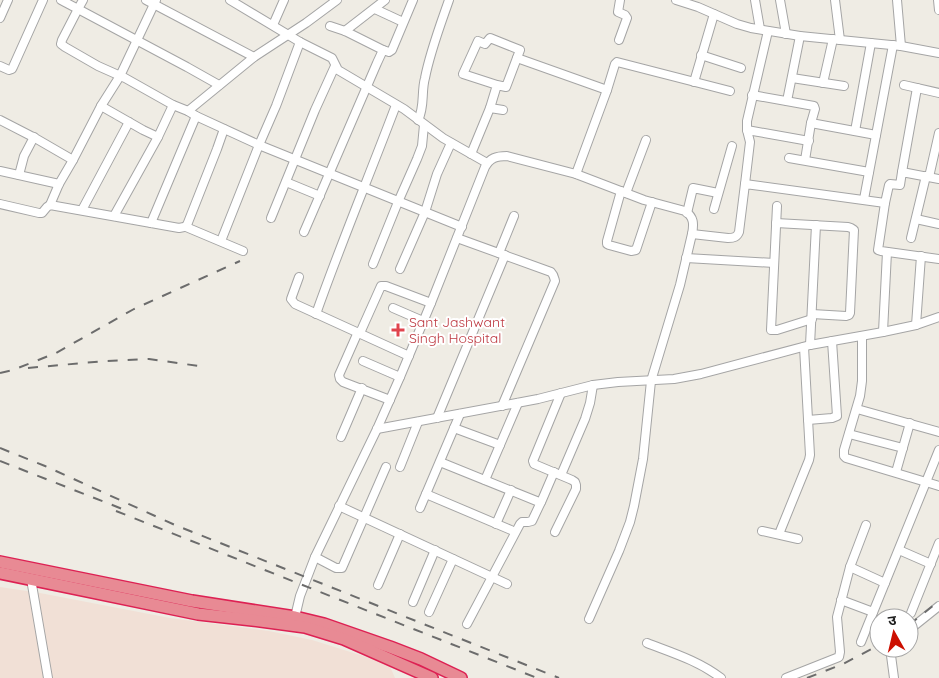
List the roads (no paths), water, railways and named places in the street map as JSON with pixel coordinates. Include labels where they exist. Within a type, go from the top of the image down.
[{"type":"highway","points":[[0,562],[192,602],[295,617],[324,624],[421,659],[461,678]]},
{"type":"highway","points":[[0,573],[198,614],[304,627],[344,638],[417,674],[432,678]]},
{"type":"street","points":[[0,18],[8,0]]},
{"type":"street","points":[[0,66],[10,70],[13,67],[43,0]]},
{"type":"street","points":[[62,0],[218,85]]},
{"type":"street","points":[[83,0],[61,44],[98,66],[173,105],[259,145],[462,227]]},
{"type":"street","points":[[230,0],[300,42],[332,58],[338,70],[396,105],[451,143],[487,162]]},
{"type":"street","points":[[244,8],[248,0]]},
{"type":"street","points":[[272,25],[284,0]]},
{"type":"street","points":[[188,111],[254,57],[289,35],[337,0]]},
{"type":"street","points":[[345,32],[385,0]]},
{"type":"street","points":[[330,26],[389,52],[392,50],[413,0]]},
{"type":"street","points":[[373,264],[421,150],[423,85],[449,0]]},
{"type":"street","points":[[619,40],[627,18],[618,12],[620,0]]},
{"type":"street","points":[[676,0],[737,24],[764,30],[939,53]]},
{"type":"street","points":[[692,234],[734,238],[739,232],[750,142],[747,121],[764,30],[755,0]]},
{"type":"street","points":[[780,0],[786,34]]},
{"type":"street","points":[[823,83],[836,40],[835,0]]},
{"type":"street","points":[[864,200],[876,135],[897,46],[897,0]]},
{"type":"street","points":[[938,0],[939,10]]},
{"type":"street","points":[[0,204],[39,213],[42,213],[50,205],[59,184],[120,76],[152,1],[223,42],[254,57]]},
{"type":"street","points":[[375,9],[403,22]]},
{"type":"street","points":[[694,82],[714,14]]},
{"type":"street","points":[[787,101],[800,36]]},
{"type":"street","points":[[490,38],[520,50],[506,86],[497,85],[463,74],[478,41],[485,44],[490,38]]},
{"type":"street","points":[[221,242],[300,42]]},
{"type":"street","points":[[855,132],[871,43]]},
{"type":"street","points":[[304,232],[383,50]]},
{"type":"street","points":[[702,55],[741,68]]},
{"type":"street","points":[[517,58],[607,90]]},
{"type":"street","points":[[576,174],[615,64],[618,62],[730,90]]},
{"type":"street","points":[[271,218],[335,66]]},
{"type":"street","points":[[792,78],[844,86]]},
{"type":"street","points":[[471,154],[490,108],[497,85]]},
{"type":"street","points":[[904,85],[939,93]]},
{"type":"street","points":[[917,88],[900,185],[889,185],[878,248],[880,251],[939,259]]},
{"type":"street","points":[[752,95],[814,106],[805,160]]},
{"type":"street","points":[[114,216],[158,137],[173,105]]},
{"type":"street","points":[[316,314],[339,249],[396,105]]},
{"type":"street","points":[[102,106],[158,137]]},
{"type":"street","points":[[490,108],[503,110]]},
{"type":"street","points":[[151,224],[196,116]]},
{"type":"street","points":[[0,120],[73,160]]},
{"type":"street","points":[[82,210],[129,122]]},
{"type":"street","points":[[811,123],[876,135]]},
{"type":"street","points":[[186,227],[224,129]]},
{"type":"street","points":[[747,130],[809,141]]},
{"type":"street","points":[[911,238],[939,133]]},
{"type":"street","points":[[19,175],[24,156],[34,137]]},
{"type":"street","points":[[646,140],[624,192],[607,244],[631,251],[636,250],[652,202]]},
{"type":"street","points":[[400,269],[425,212],[439,169],[451,143]]},
{"type":"street","points":[[714,209],[732,146]]},
{"type":"street","points":[[295,617],[300,596],[315,557],[390,400],[431,304],[487,162],[494,157],[507,156],[576,174],[690,214],[693,220],[694,226],[680,285],[651,381],[638,493],[619,551],[589,619]]},
{"type":"street","points":[[789,158],[869,172]]},
{"type":"street","points":[[0,170],[59,184]]},
{"type":"street","points":[[902,172],[939,179]]},
{"type":"street","points":[[286,182],[320,196]]},
{"type":"street","points":[[745,184],[885,203]]},
{"type":"street","points":[[687,213],[693,188],[718,193]]},
{"type":"street","points":[[50,205],[151,224],[179,228],[186,227],[243,251]]},
{"type":"street","points":[[776,223],[852,228],[854,230],[849,315],[812,316],[778,330],[771,330],[774,263],[776,223],[777,206]]},
{"type":"street","points":[[437,418],[502,254],[514,216]]},
{"type":"street","points":[[916,219],[939,224]]},
{"type":"street","points":[[779,534],[809,460],[807,346],[812,316],[816,225]]},
{"type":"street","points":[[457,238],[550,272],[553,274],[555,281],[502,406]]},
{"type":"street","points":[[883,332],[887,252]]},
{"type":"street","points":[[916,324],[921,256]]},
{"type":"street","points":[[686,258],[774,263]]},
{"type":"street","points":[[300,277],[291,296],[291,300],[295,304],[409,356]]},
{"type":"street","points":[[390,400],[341,381],[339,376],[381,286],[386,286],[431,304]]},
{"type":"street","points":[[393,308],[423,321]]},
{"type":"street","points":[[377,429],[538,399],[593,385],[674,379],[701,374],[807,346],[883,332],[939,317]]},
{"type":"street","points":[[862,336],[860,396],[844,450],[844,456],[939,486]]},
{"type":"street","points":[[808,420],[837,416],[832,341]]},
{"type":"street","points":[[363,360],[400,377]]},
{"type":"street","points":[[467,624],[520,524],[532,521],[557,474],[585,419],[593,385]]},
{"type":"street","points":[[342,437],[362,388]]},
{"type":"street","points":[[555,532],[576,489],[576,485],[575,482],[534,464],[533,461],[560,393]]},
{"type":"street","points":[[485,480],[518,403]]},
{"type":"street","points":[[857,409],[939,432]]},
{"type":"street","points":[[420,508],[460,414]]},
{"type":"street","points":[[400,467],[418,422]]},
{"type":"street","points":[[896,472],[910,423]]},
{"type":"street","points":[[454,428],[500,445]]},
{"type":"street","points":[[849,434],[902,448]]},
{"type":"street","points":[[875,608],[939,450]]},
{"type":"street","points":[[440,462],[541,502]]},
{"type":"street","points":[[315,557],[336,568],[342,568],[386,466]]},
{"type":"street","points":[[496,524],[511,490]]},
{"type":"street","points":[[426,494],[511,530]]},
{"type":"street","points":[[339,506],[507,584]]},
{"type":"street","points":[[786,678],[839,657],[837,617],[850,568],[866,525]]},
{"type":"street","points":[[762,531],[798,539]]},
{"type":"street","points":[[378,585],[400,534]]},
{"type":"street","points":[[913,608],[934,561],[939,543]]},
{"type":"street","points":[[413,602],[434,550]]},
{"type":"street","points":[[898,550],[934,561]]},
{"type":"street","points":[[430,612],[453,559]]},
{"type":"street","points":[[850,568],[885,583]]},
{"type":"street","points":[[31,579],[48,678]]},
{"type":"street","points":[[841,600],[869,610]]},
{"type":"street","points":[[919,622],[939,606]]},
{"type":"street","points":[[861,642],[869,622]]},
{"type":"street","points":[[647,643],[698,663],[721,678]]},
{"type":"street","points":[[891,658],[894,678]]},
{"type":"street","points":[[417,674],[421,659]]},
{"type":"railway","points":[[0,373],[13,370],[56,353],[134,309],[240,261]]},
{"type":"railway","points":[[28,368],[149,359],[206,367]]},
{"type":"railway","points":[[0,448],[45,466],[175,525],[559,678]]},
{"type":"railway","points":[[0,461],[125,510]]},
{"type":"railway","points":[[116,511],[537,678]]},
{"type":"railway","points":[[919,617],[939,601]]},
{"type":"railway","points":[[807,678],[843,664],[869,650]]},
{"type":"place","name":"Sant Jashwant Singh Hospital","points":[[398,330]]}]
